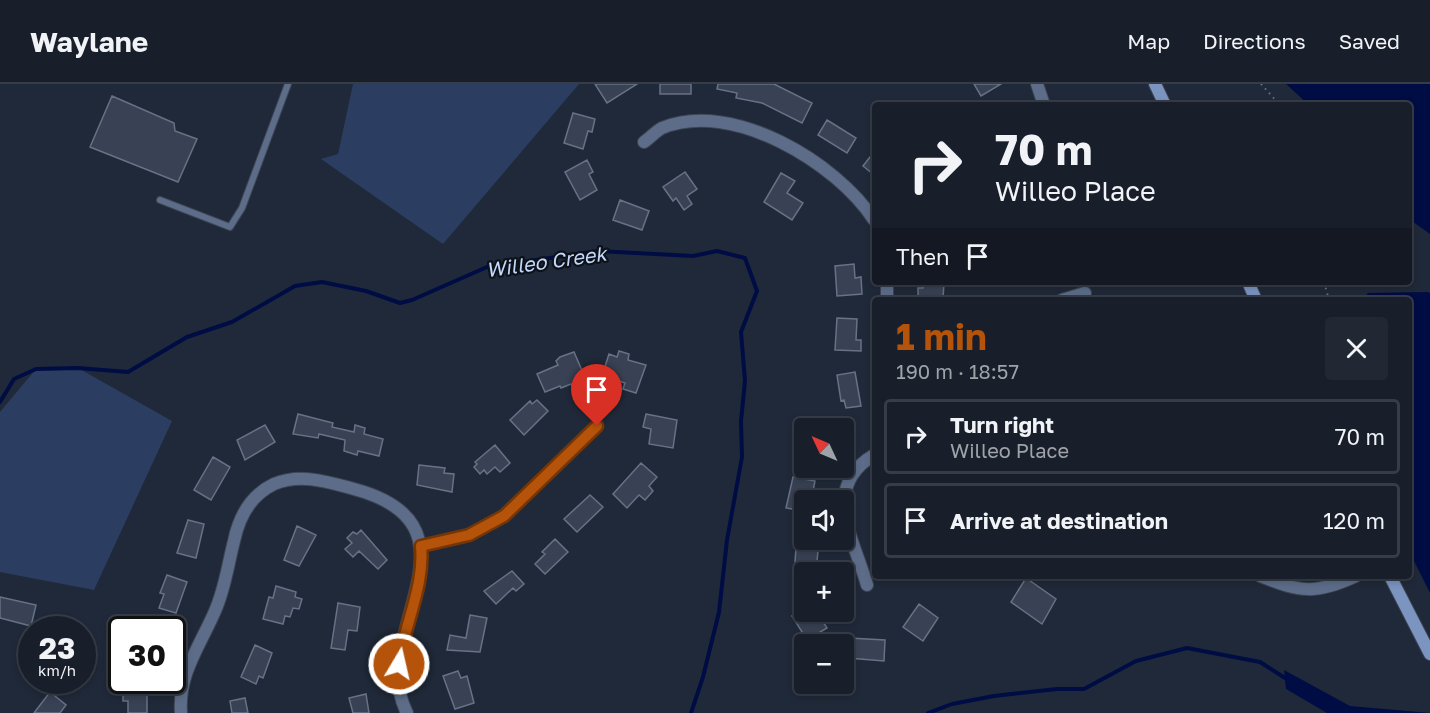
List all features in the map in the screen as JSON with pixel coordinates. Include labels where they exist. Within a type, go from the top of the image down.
[{"type":"street","points":[[1037,84],[1043,102]]},
{"type":"street","points":[[1155,84],[1164,102]]},
{"type":"street","points":[[644,142],[661,129],[684,123],[708,121],[769,137],[798,151],[830,173],[862,201],[872,217]]},
{"type":"street","points":[[1071,297],[1085,292]]},
{"type":"street","points":[[421,546],[469,535],[504,516],[597,426]]},
{"type":"street","points":[[867,585],[846,519],[844,496],[848,481],[855,471],[872,457]]},
{"type":"street","points":[[181,713],[184,677],[219,601],[236,530],[251,502],[265,489],[283,481],[304,478],[379,497],[405,516],[415,530],[421,546],[421,568],[402,642],[399,664],[401,698],[407,713]]},
{"type":"street","points":[[1268,579],[1299,590],[1314,591],[1348,579]]},
{"type":"street","points":[[1392,579],[1430,654]]},
{"type":"lane","points":[[160,200],[230,227],[242,208],[288,84]]},
{"type":"path","points":[[1261,84],[1277,102]]},
{"type":"shaded area","points":[[353,84],[579,84],[443,244],[321,159],[338,154]]},
{"type":"shaded area","points":[[1286,84],[1430,84],[1430,234],[1412,221],[1412,102],[1306,102]]},
{"type":"shaded area","points":[[1368,293],[1430,293],[1430,593],[1412,557],[1412,297],[1365,297]]},
{"type":"shaded area","points":[[78,368],[172,421],[94,590],[0,572],[0,412],[36,369]]},
{"type":"shaded area","points":[[1284,670],[1350,706],[1430,713],[1327,713],[1286,689]]},
{"type":"building","points":[[595,84],[637,84],[607,103]]},
{"type":"building","points":[[660,84],[691,84],[691,94],[660,94]]},
{"type":"building","points":[[718,84],[774,84],[812,103],[802,123],[762,103],[736,98],[737,93],[717,89]]},
{"type":"building","points":[[974,84],[1001,84],[981,96]]},
{"type":"building","points":[[112,96],[174,123],[175,131],[197,139],[178,182],[90,147]]},
{"type":"building","points":[[573,113],[595,119],[592,132],[588,131],[583,149],[564,143]]},
{"type":"building","points":[[827,120],[856,138],[847,153],[818,135]]},
{"type":"building","points":[[872,155],[872,173],[863,166]]},
{"type":"building","points":[[587,160],[593,172],[589,174],[597,190],[580,200],[565,172]]},
{"type":"building","points":[[685,172],[697,189],[687,196],[692,204],[684,210],[676,198],[673,201],[663,187]]},
{"type":"building","points":[[781,173],[795,181],[787,193],[803,203],[792,220],[764,202]]},
{"type":"building","points":[[620,200],[649,211],[642,230],[613,220]]},
{"type":"building","points":[[854,264],[855,278],[861,277],[862,294],[837,296],[835,266]]},
{"type":"building","points":[[923,285],[944,285],[943,297],[918,297],[918,288],[923,288]]},
{"type":"building","points":[[837,318],[857,319],[856,340],[861,340],[861,351],[835,350]]},
{"type":"building","points":[[619,351],[629,354],[628,360],[646,365],[636,393],[623,389],[625,383],[602,376],[609,354],[617,357]]},
{"type":"building","points":[[574,352],[587,382],[573,388],[571,384],[545,392],[537,374],[558,365],[556,361],[560,357]]},
{"type":"building","points":[[855,372],[861,406],[846,408],[844,400],[841,401],[837,375]]},
{"type":"building","points":[[537,400],[548,411],[524,435],[510,420],[530,401],[532,404]]},
{"type":"building","points":[[298,414],[333,423],[332,427],[354,432],[355,425],[365,428],[364,434],[383,439],[379,456],[358,451],[357,455],[344,451],[345,440],[319,434],[318,438],[293,434]]},
{"type":"building","points":[[646,414],[677,420],[673,448],[649,444],[651,429],[643,427]]},
{"type":"building","points":[[265,425],[275,442],[245,460],[237,440]]},
{"type":"building","points":[[495,445],[510,463],[500,472],[495,467],[487,474],[484,470],[480,474],[474,467],[477,464],[475,462]]},
{"type":"building","points":[[213,457],[230,467],[211,500],[194,490]]},
{"type":"building","points":[[641,463],[657,477],[649,486],[653,491],[645,500],[639,495],[627,508],[613,494]]},
{"type":"building","points":[[419,465],[445,468],[444,473],[454,474],[452,492],[417,485]]},
{"type":"building","points":[[793,477],[815,481],[813,490],[794,490],[794,509],[786,508]]},
{"type":"building","points":[[590,495],[603,507],[577,532],[564,519]]},
{"type":"building","points":[[188,520],[204,524],[196,558],[177,553]]},
{"type":"building","points":[[297,526],[316,535],[299,566],[284,560]]},
{"type":"building","points":[[361,530],[387,560],[378,569],[359,551],[353,557],[345,549],[352,543],[347,538],[353,532],[357,534]]},
{"type":"building","points":[[555,539],[568,552],[545,574],[535,564],[545,554],[542,552]]},
{"type":"building","points":[[796,550],[818,550],[817,562],[795,562]]},
{"type":"building","points":[[512,571],[524,584],[516,591],[513,588],[496,604],[484,591]]},
{"type":"building","points":[[167,575],[187,582],[176,613],[159,608],[164,594],[160,593]]},
{"type":"building","points":[[1025,579],[1056,599],[1042,624],[1011,602]]},
{"type":"building","points":[[276,586],[296,592],[295,597],[302,599],[299,609],[293,608],[290,617],[285,616],[283,624],[263,619],[269,597],[273,598]]},
{"type":"building","points":[[0,597],[36,605],[33,616],[18,616],[18,623],[0,618]]},
{"type":"building","points":[[338,603],[360,607],[357,631],[348,630],[345,650],[331,648]]},
{"type":"building","points":[[919,604],[938,618],[923,641],[903,627]]},
{"type":"building","points":[[470,615],[487,618],[480,652],[447,650],[450,635],[466,638]]},
{"type":"building","points":[[796,622],[823,622],[827,628],[817,634],[803,634]]},
{"type":"building","points":[[854,638],[885,640],[884,661],[854,658]]},
{"type":"building","points":[[255,645],[272,653],[263,678],[259,676],[256,684],[241,677]]},
{"type":"building","points":[[458,671],[461,678],[467,676],[474,703],[455,709],[443,676]]},
{"type":"building","points":[[48,694],[52,694],[66,705],[60,713],[34,713]]},
{"type":"building","points":[[123,694],[147,694],[147,713],[128,713],[128,701],[123,701]]},
{"type":"building","points":[[366,694],[369,713],[353,713],[349,698]]},
{"type":"building","points":[[245,698],[248,713],[232,713],[230,701]]},
{"type":"waterway","name":"Willeo Creek","points":[[0,402],[14,379],[36,369],[78,368],[128,372],[187,337],[232,322],[295,286],[322,282],[366,291],[400,303],[412,300],[487,267],[598,251],[693,256],[717,251],[745,258],[757,291],[741,332],[745,381],[741,421],[742,457],[727,540],[719,612],[703,677],[691,713]]},
{"type":"waterway","name":"Willeo Creek","points":[[928,713],[952,704],[994,696],[1057,689],[1084,689],[1136,661],[1187,648],[1260,662],[1288,680]]},
{"type":"route","points":[[399,664],[402,642],[421,568],[421,546],[469,535],[504,516],[597,426]]}]
